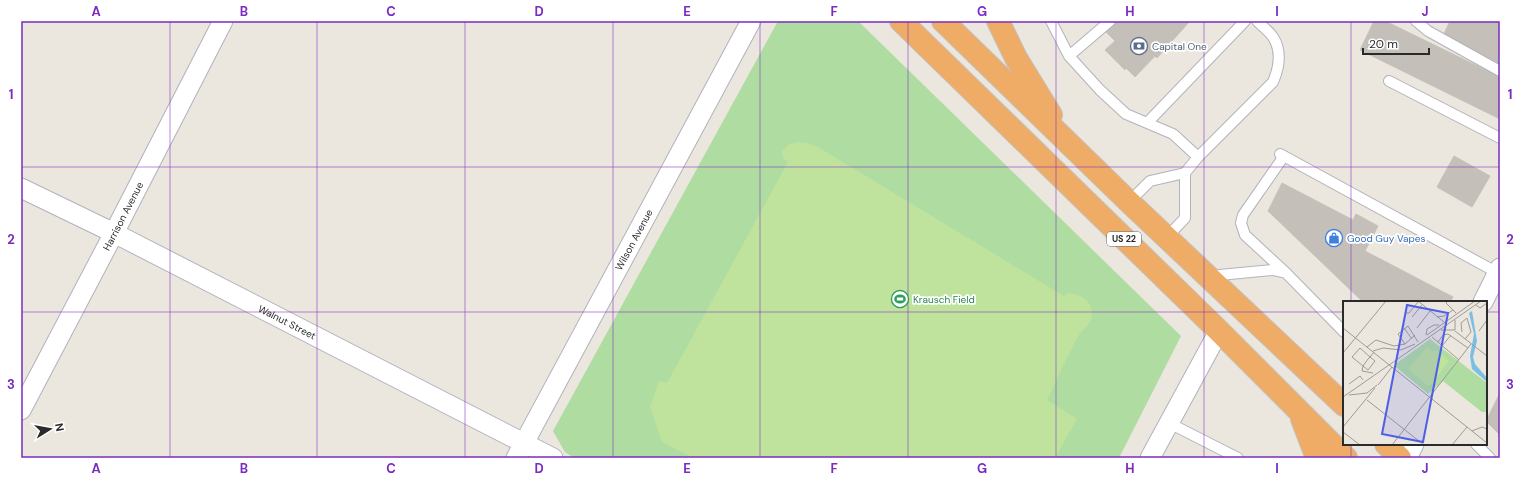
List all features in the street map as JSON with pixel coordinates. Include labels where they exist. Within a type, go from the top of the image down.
[{"type":"highway","name":"US 22","points":[[901,21],[1219,331],[1346,458]]},
{"type":"highway","name":"US 22","points":[[943,21],[1166,238],[1343,404]]},
{"type":"highway","points":[[998,21],[1016,58],[1052,116],[1100,174]]},
{"type":"highway","points":[[1296,407],[1311,440],[1317,458]]},
{"type":"highway","points":[[1387,445],[1400,458]]},
{"type":"street","name":"Harrison Avenue","points":[[21,410],[223,21]]},
{"type":"street","name":"Wilson Avenue","points":[[520,451],[752,21]]},
{"type":"street","name":"Walnut Street","points":[[21,188],[114,233],[520,451],[553,458]]},
{"type":"street","points":[[1484,301],[1499,270]]},
{"type":"street","points":[[1150,458],[1219,331]]},
{"type":"street","points":[[1407,458],[1414,445]]},
{"type":"lane","points":[[1051,21],[1069,56],[1100,90],[1126,114],[1148,122],[1173,134],[1198,157]]},
{"type":"lane","points":[[1069,56],[1110,21]]},
{"type":"lane","points":[[1148,122],[1245,21]]},
{"type":"lane","points":[[1129,202],[1150,181],[1185,173],[1198,157],[1272,82],[1278,71],[1279,51],[1273,37],[1257,21]]},
{"type":"lane","points":[[1416,21],[1428,32],[1500,71]]},
{"type":"lane","points":[[1389,81],[1500,138]]},
{"type":"lane","points":[[1343,331],[1286,273],[1245,235],[1240,223],[1243,215],[1282,155],[1499,270]]},
{"type":"lane","points":[[1166,238],[1185,218],[1185,173]]},
{"type":"lane","points":[[1207,276],[1273,270],[1286,273]]},
{"type":"lane","points":[[1169,423],[1238,458]]},
{"type":"lane","points":[[1477,445],[1490,458]]},
{"type":"green space","points":[[778,21],[858,21],[1181,336],[1119,458],[574,458],[565,452],[553,431]]},
{"type":"green space","name":"Krausch Field","points":[[797,142],[807,143],[818,147],[1064,296],[1068,293],[1073,294],[1085,299],[1088,302],[1092,310],[1091,321],[1081,332],[1047,400],[1077,419],[1055,458],[693,458],[662,442],[650,407],[659,381],[667,383],[788,162],[783,158],[782,152],[788,145]]},
{"type":"building","name":"Capital One","points":[[1117,21],[1190,21],[1157,58],[1155,56],[1135,77],[1126,68],[1125,70],[1105,50],[1115,41],[1106,32]]},
{"type":"building","points":[[1374,21],[1385,21],[1500,77],[1500,119],[1360,50]]},
{"type":"building","points":[[1450,21],[1495,21],[1500,23],[1500,64],[1443,36]]},
{"type":"building","points":[[1454,156],[1490,176],[1472,207],[1437,187]]},
{"type":"building","name":"Good Guy Vapes","points":[[1282,183],[1353,220],[1356,214],[1378,226],[1365,251],[1453,297],[1451,301],[1362,301],[1268,211]]},
{"type":"building","points":[[1500,393],[1500,435],[1487,422],[1487,419]]},
{"type":"place","name":"Capital One","points":[[1139,46]]},
{"type":"place","name":"Good Guy Vapes","points":[[1334,238]]},
{"type":"place","name":"Krausch Field","points":[[900,299]]}]
